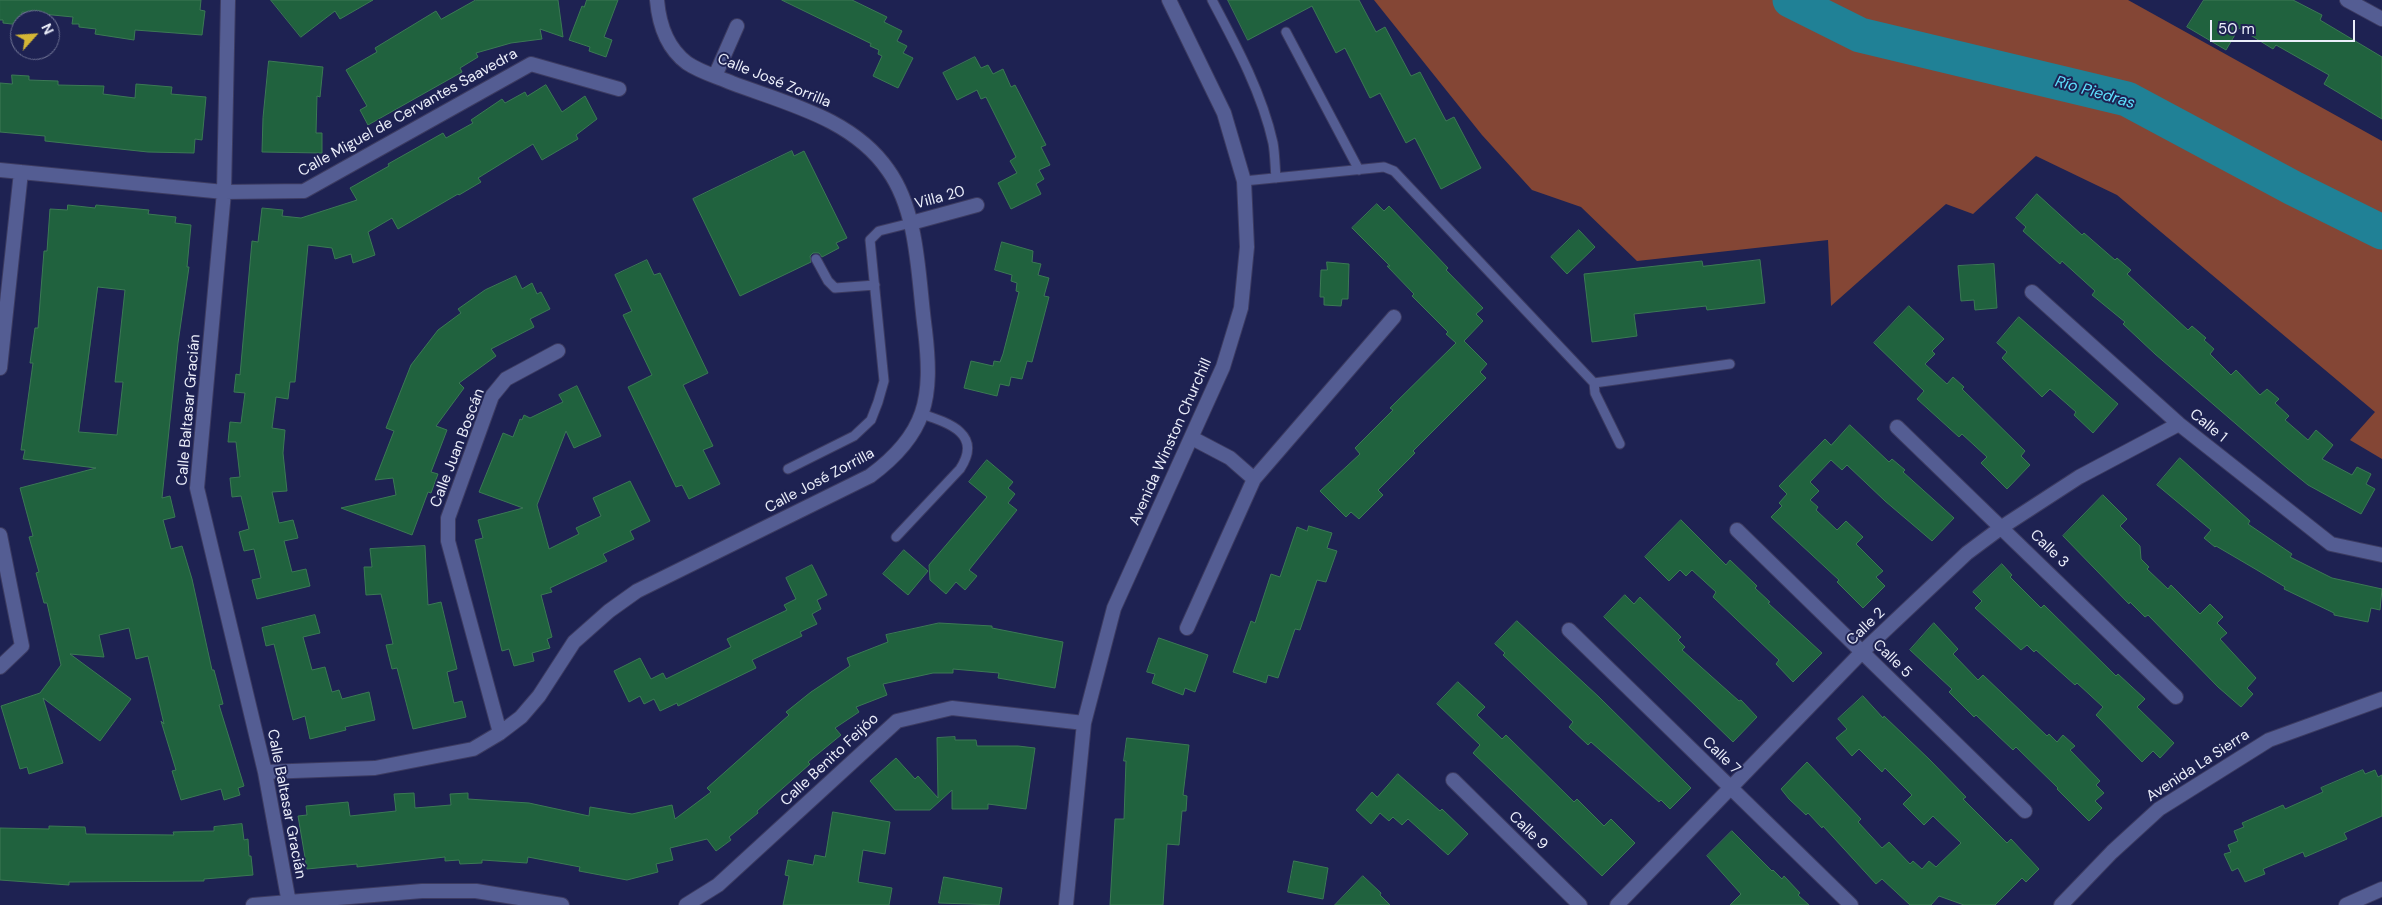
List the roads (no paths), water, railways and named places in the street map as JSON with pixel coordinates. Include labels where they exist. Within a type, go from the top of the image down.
[{"type":"street","name":"Calle Baltasar Gracián","points":[[228,0],[224,192],[197,488],[265,772],[289,903]]},
{"type":"street","name":"Calle José Zorrilla","points":[[265,772],[375,768],[473,749],[500,733],[521,717],[539,696],[574,642],[609,611],[637,591],[870,476],[893,459],[919,424],[927,396],[929,368],[911,223],[902,193],[889,170],[872,149],[846,128],[715,76],[688,63],[675,50],[664,33],[658,14],[657,0]]},
{"type":"street","name":"Avenida Winston Churchill","points":[[1066,905],[1084,723],[1114,608],[1223,367],[1241,308],[1248,247],[1244,180],[1224,113],[1169,0]]},
{"type":"street","points":[[2346,0],[2382,19]]},
{"type":"street","points":[[715,76],[737,26]]},
{"type":"street","name":"Calle Miguel de Cervantes Saavedra","points":[[0,170],[224,192],[304,191],[531,64],[619,89]]},
{"type":"street","points":[[0,368],[21,172]]},
{"type":"street","name":"Villa 20","points":[[911,223],[977,205]]},
{"type":"street","name":"Calle 1","points":[[2032,292],[2179,424],[2331,544],[2382,555]]},
{"type":"street","points":[[1187,628],[1254,480],[1394,317]]},
{"type":"street","name":"Calle Juan Boscán","points":[[500,733],[448,541],[448,518],[492,396],[506,379],[558,351]]},
{"type":"street","name":"Calle 2","points":[[1617,905],[1862,652],[1967,553],[2002,527],[2079,477],[2179,424]]},
{"type":"street","name":"Calle 3","points":[[1897,427],[2176,697]]},
{"type":"street","points":[[1192,438],[1230,458],[1254,480]]},
{"type":"street","name":"Calle 5","points":[[1737,530],[2025,811]]},
{"type":"street","points":[[0,535],[22,646],[0,667]]},
{"type":"street","name":"Calle 7","points":[[1569,630],[1850,905]]},
{"type":"street","name":"Avenida La Sierra","points":[[2060,905],[2112,852],[2159,810],[2269,740],[2382,699]]},
{"type":"street","name":"Calle Benito Feijóo","points":[[686,905],[718,885],[897,721],[952,708],[1084,723]]},
{"type":"street","name":"Calle 9","points":[[1453,780],[1580,905]]},
{"type":"street","points":[[2346,905],[2382,889]]},
{"type":"street","points":[[253,905],[422,898],[476,891],[562,905]]},
{"type":"lane","points":[[1212,0],[1260,101],[1273,144],[1276,178]]},
{"type":"lane","points":[[1286,32],[1359,170]]},
{"type":"lane","points":[[1244,180],[1384,167],[1394,171],[1594,383],[1595,393],[1620,444]]},
{"type":"lane","points":[[788,469],[854,436],[871,420],[884,380],[870,240],[879,231],[911,223]]},
{"type":"lane","points":[[816,259],[828,281],[835,288],[875,285]]},
{"type":"lane","points":[[1594,383],[1730,364]]},
{"type":"lane","points":[[896,538],[960,469],[966,460],[968,449],[963,434],[949,424],[922,414]]},
{"type":"waterway","name":"Río Piedras","points":[[1790,0],[1860,35],[2127,99],[2293,188],[2382,232]]}]
